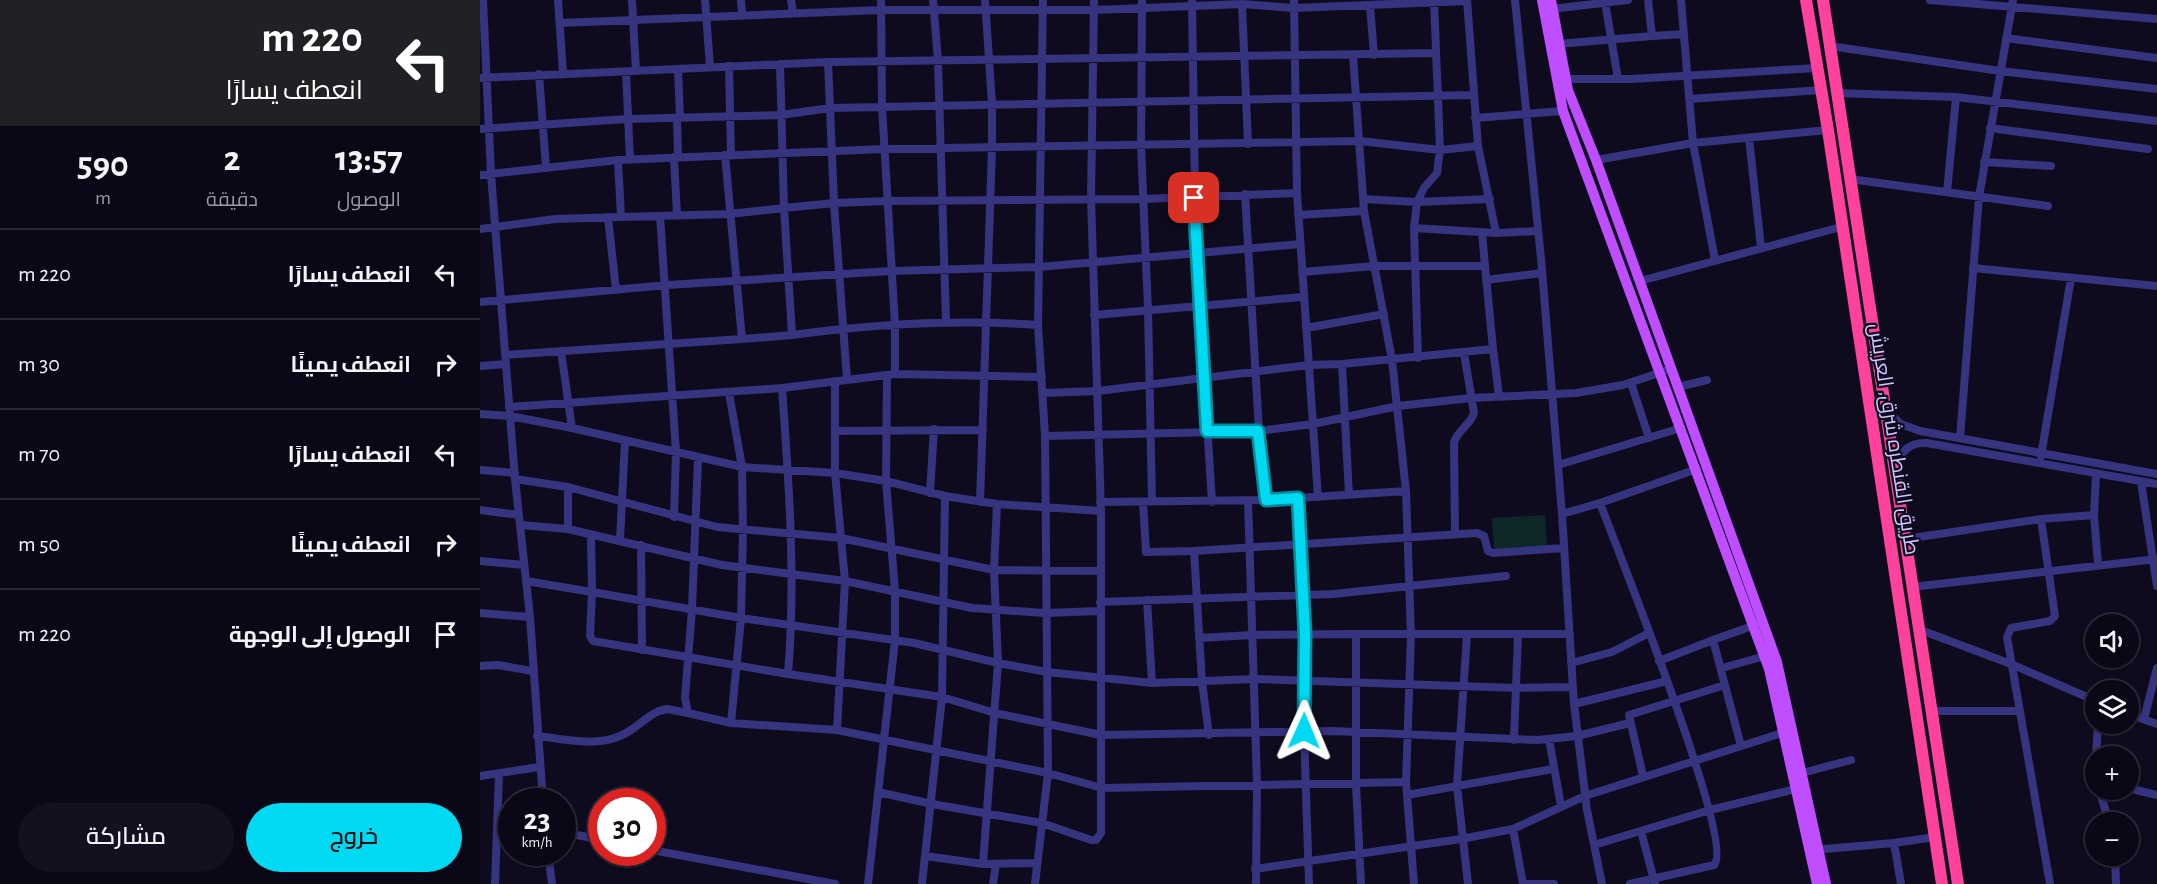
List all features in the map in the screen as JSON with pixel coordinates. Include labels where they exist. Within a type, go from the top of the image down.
[{"type":"highway","name":"طريق القنطره شرق, العريش","points":[[1806,0],[1828,130],[1942,884]]},
{"type":"highway","name":"طريق القنطره شرق, العريش","points":[[1822,0],[1888,412],[1930,711],[1958,884]]},
{"type":"main road","points":[[1542,0],[1563,111],[1660,374],[1777,662],[1785,716],[1785,732],[1796,789],[1826,884]]},
{"type":"main road","points":[[1551,4],[1566,79],[1678,387],[1785,716],[1802,773],[1814,850],[1816,884]]},
{"type":"street","points":[[483,0],[484,128],[496,227],[515,476],[530,617],[531,671],[541,788]]},
{"type":"street","points":[[558,0],[563,73]]},
{"type":"street","points":[[632,0],[636,71]]},
{"type":"street","points":[[705,0],[710,67]]},
{"type":"street","points":[[741,0],[742,15]]},
{"type":"street","points":[[791,0],[793,13]]},
{"type":"street","points":[[868,884],[895,640],[895,591],[886,481],[887,430],[895,326],[882,106],[881,0]]},
{"type":"street","points":[[1035,884],[1048,773],[1044,571],[1045,436],[1038,325],[1043,0]]},
{"type":"street","points":[[878,792],[1042,823],[1096,840],[1102,826],[1099,677],[1099,437],[1091,198],[1094,0]]},
{"type":"street","points":[[1515,0],[1558,465],[1572,687],[1585,796],[1602,884]]},
{"type":"street","points":[[1551,4],[1605,3],[1628,0]]},
{"type":"street","points":[[1648,0],[1652,36]]},
{"type":"street","points":[[1681,0],[1693,143],[1715,260]]},
{"type":"street","points":[[1930,0],[2012,4],[2157,19]]},
{"type":"street","points":[[1418,358],[1414,228],[1417,202],[1424,188],[1437,173],[1440,150],[1434,1]]},
{"type":"street","points":[[560,23],[881,10],[933,5],[985,5],[1044,11],[1095,10],[1142,4],[1467,1],[1478,146],[1496,233]]},
{"type":"street","points":[[1192,3],[1196,253],[1202,377],[1212,502]]},
{"type":"street","points":[[1374,55],[1375,3]]},
{"type":"street","points":[[1605,3],[1618,79]]},
{"type":"street","points":[[1142,4],[1141,146],[1148,309],[1150,434],[1146,552],[1301,546],[1455,534],[1482,534],[1488,551],[1493,553],[1564,548]]},
{"type":"street","points":[[1242,4],[1242,54],[1248,144]]},
{"type":"street","points":[[1294,4],[1298,215],[1318,497]]},
{"type":"street","points":[[1960,438],[1979,197],[2012,4]]},
{"type":"street","points":[[933,5],[938,61],[946,321]]},
{"type":"street","points":[[980,502],[992,148],[992,104],[985,5]]},
{"type":"street","points":[[1558,44],[1684,34]]},
{"type":"street","points":[[2006,38],[2157,58]]},
{"type":"street","points":[[1830,46],[2000,71],[2157,89]]},
{"type":"street","points":[[483,78],[828,62],[1093,59],[1242,54],[1436,53]]},
{"type":"street","points":[[1353,55],[1364,211],[1392,360],[1406,491],[1411,635],[1406,782],[1414,884]]},
{"type":"street","points":[[828,62],[834,203],[848,379]]},
{"type":"street","points":[[780,64],[781,153],[792,335]]},
{"type":"street","points":[[729,66],[729,214],[742,339]]},
{"type":"street","points":[[1566,79],[1618,79],[1817,68]]},
{"type":"street","points":[[677,215],[678,69]]},
{"type":"street","points":[[626,72],[630,160]]},
{"type":"street","points":[[538,74],[546,168]]},
{"type":"street","points":[[1689,99],[1821,90]]},
{"type":"street","points":[[1836,93],[1956,97],[2157,121]]},
{"type":"street","points":[[484,128],[627,119],[781,115],[830,108],[938,104],[1474,95]]},
{"type":"street","points":[[1947,192],[1956,97]]},
{"type":"street","points":[[1476,117],[1563,111]]},
{"type":"street","points":[[1990,128],[2148,149]]},
{"type":"street","points":[[1596,160],[1693,143],[1828,130]]},
{"type":"street","points":[[1749,138],[1761,248]]},
{"type":"street","points":[[480,175],[618,160],[885,148],[1298,144],[1360,141],[1440,150],[1478,146]]},
{"type":"street","points":[[618,160],[621,217]]},
{"type":"street","points":[[1984,162],[2051,166]]},
{"type":"street","points":[[1850,179],[2048,206]]},
{"type":"street","points":[[480,229],[545,220],[729,214],[834,203],[1041,198],[1194,198],[1297,193]]},
{"type":"street","points":[[1245,194],[1258,431],[1266,500]]},
{"type":"street","points":[[1364,199],[1417,202],[1490,199]]},
{"type":"street","points":[[1298,215],[1364,211]]},
{"type":"street","points":[[660,216],[667,285],[676,452],[674,517]]},
{"type":"street","points":[[608,217],[616,290]]},
{"type":"street","points":[[1640,282],[1841,227]]},
{"type":"street","points":[[1414,228],[1496,233],[1538,231]]},
{"type":"street","points":[[1482,232],[1499,396]]},
{"type":"street","points":[[480,302],[667,285],[891,271],[1039,267],[1300,244]]},
{"type":"street","points":[[1302,272],[1376,266],[1485,266]]},
{"type":"street","points":[[1973,268],[2157,286]]},
{"type":"street","points":[[1486,280],[1542,273]]},
{"type":"street","points":[[2040,464],[2070,279]]},
{"type":"street","points":[[1094,315],[1303,297]]},
{"type":"street","points":[[1306,328],[1384,314]]},
{"type":"street","points":[[480,366],[505,359],[561,351],[669,346],[844,328],[946,321],[1038,325]]},
{"type":"street","points":[[1043,393],[1098,391],[1148,383],[1309,365],[1418,358],[1493,349]]},
{"type":"street","points":[[561,351],[572,428]]},
{"type":"street","points":[[1455,534],[1454,443],[1457,433],[1474,417],[1464,353]]},
{"type":"street","points":[[1342,364],[1349,495]]},
{"type":"street","points":[[1045,436],[1099,437],[1207,431],[1258,431],[1313,424],[1398,406],[1499,396],[1552,395],[1630,383],[1671,369]]},
{"type":"street","points":[[480,414],[782,388],[891,374],[1041,377]]},
{"type":"street","points":[[1678,387],[1707,380]]},
{"type":"street","points":[[835,381],[835,472],[845,581],[837,730]]},
{"type":"street","points":[[1630,383],[1649,438]]},
{"type":"street","points":[[782,388],[792,532],[792,625],[789,674]]},
{"type":"street","points":[[729,393],[742,467],[743,531],[741,618],[731,723]]},
{"type":"street","points":[[510,412],[742,467],[835,472],[886,481],[945,496],[997,504],[1045,507],[1100,506],[1147,502],[1266,500],[1406,491]]},
{"type":"street","points":[[1888,412],[1909,428],[2157,474]]},
{"type":"street","points":[[1558,465],[1681,428]]},
{"type":"street","points":[[930,493],[934,429]]},
{"type":"street","points":[[836,431],[983,430]]},
{"type":"street","points":[[620,540],[620,501],[625,440]]},
{"type":"street","points":[[1896,471],[1901,454],[1910,445],[1919,443],[2157,484]]},
{"type":"street","points":[[688,713],[685,698],[692,609],[698,458]]},
{"type":"street","points":[[1562,514],[1697,469]]},
{"type":"street","points":[[480,470],[568,487],[674,517],[743,531],[792,532],[841,538],[994,570],[1100,571]]},
{"type":"street","points":[[2096,474],[2094,515],[2098,564]]},
{"type":"street","points":[[2141,482],[2155,559],[2157,586]]},
{"type":"street","points":[[568,487],[568,529]]},
{"type":"street","points":[[922,884],[942,697],[945,496]]},
{"type":"street","points":[[1298,498],[1305,634],[1304,731],[1309,884]]},
{"type":"street","points":[[1248,500],[1255,679],[1256,884]]},
{"type":"street","points":[[1600,503],[1695,760],[1716,837],[1717,863],[1630,884]]},
{"type":"street","points":[[983,864],[998,663],[994,570],[997,504]]},
{"type":"street","points":[[480,510],[519,515]]},
{"type":"street","points":[[1905,539],[2041,519],[2094,515]]},
{"type":"street","points":[[2041,519],[2055,616],[2050,621],[2009,630],[2007,637],[2050,884]]},
{"type":"street","points":[[521,525],[568,529],[743,569],[845,581],[945,604],[996,611],[1045,613],[1100,611]]},
{"type":"street","points":[[591,534],[591,639],[736,666],[942,697],[995,713],[1101,735],[1148,732],[1209,735],[1304,731],[1514,740],[1577,736],[1630,723]]},
{"type":"street","points":[[641,545],[642,650]]},
{"type":"street","points":[[1194,551],[1202,682],[1209,735]]},
{"type":"street","points":[[1912,587],[2155,559]]},
{"type":"street","points":[[480,561],[524,565]]},
{"type":"street","points":[[1100,602],[1303,595],[1409,588],[1506,576]]},
{"type":"street","points":[[526,581],[741,618],[895,640],[1047,672],[1152,683],[1255,679],[1516,688],[1572,687]]},
{"type":"street","points":[[1147,600],[1152,683]]},
{"type":"street","points":[[480,613],[530,617]]},
{"type":"street","points":[[1659,661],[1755,625]]},
{"type":"street","points":[[1918,628],[2011,664],[2085,696]]},
{"type":"street","points":[[1571,663],[1612,652],[1648,633]]},
{"type":"street","points":[[1199,638],[1252,634],[1570,634]]},
{"type":"street","points":[[1356,634],[1358,733],[1356,785],[1361,884]]},
{"type":"street","points":[[1467,634],[1457,786],[1461,839],[1468,884]]},
{"type":"street","points":[[1514,740],[1518,634]]},
{"type":"street","points":[[1713,640],[1741,746]]},
{"type":"street","points":[[1722,668],[1765,656]]},
{"type":"street","points":[[480,666],[498,665],[531,671]]},
{"type":"street","points":[[2144,719],[2157,671]]},
{"type":"street","points":[[1574,704],[1667,681]]},
{"type":"street","points":[[1643,776],[1630,723],[1631,714],[1725,685]]},
{"type":"street","points":[[537,736],[590,742],[607,740],[620,736],[659,711],[667,709],[731,723],[837,730],[1048,773],[1102,788],[1257,784],[1356,785],[1406,782]]},
{"type":"street","points":[[1930,711],[2019,711]]},
{"type":"street","points":[[2139,717],[2157,724]]},
{"type":"street","points":[[1255,869],[1461,839],[1513,829],[1585,796],[1785,732]]},
{"type":"street","points":[[1549,739],[1562,806]]},
{"type":"street","points":[[1802,773],[1851,760]]},
{"type":"street","points":[[480,776],[539,767]]},
{"type":"street","points":[[1407,795],[1553,769]]},
{"type":"street","points":[[495,884],[499,774]]},
{"type":"street","points":[[1594,845],[1710,810],[1796,789]]},
{"type":"street","points":[[2139,791],[2157,795]]},
{"type":"street","points":[[1513,829],[1523,884],[1554,884]]},
{"type":"street","points":[[1641,831],[1654,880]]},
{"type":"street","points":[[1814,850],[1935,837]]},
{"type":"street","points":[[1894,843],[1901,884]]},
{"type":"street","points":[[666,853],[835,884]]},
{"type":"street","points":[[925,856],[983,864],[1036,863]]},
{"type":"street","points":[[993,884],[996,864]]},
{"type":"street","points":[[550,866],[552,884]]},
{"type":"street","points":[[2115,866],[2116,884]]},
{"type":"green space","points":[[1545,515],[1547,547],[1494,550],[1492,518]]},
{"type":"route","points":[[1194,198],[1202,377],[1207,431],[1258,431],[1266,500],[1298,498],[1305,634],[1304,731]]}]
